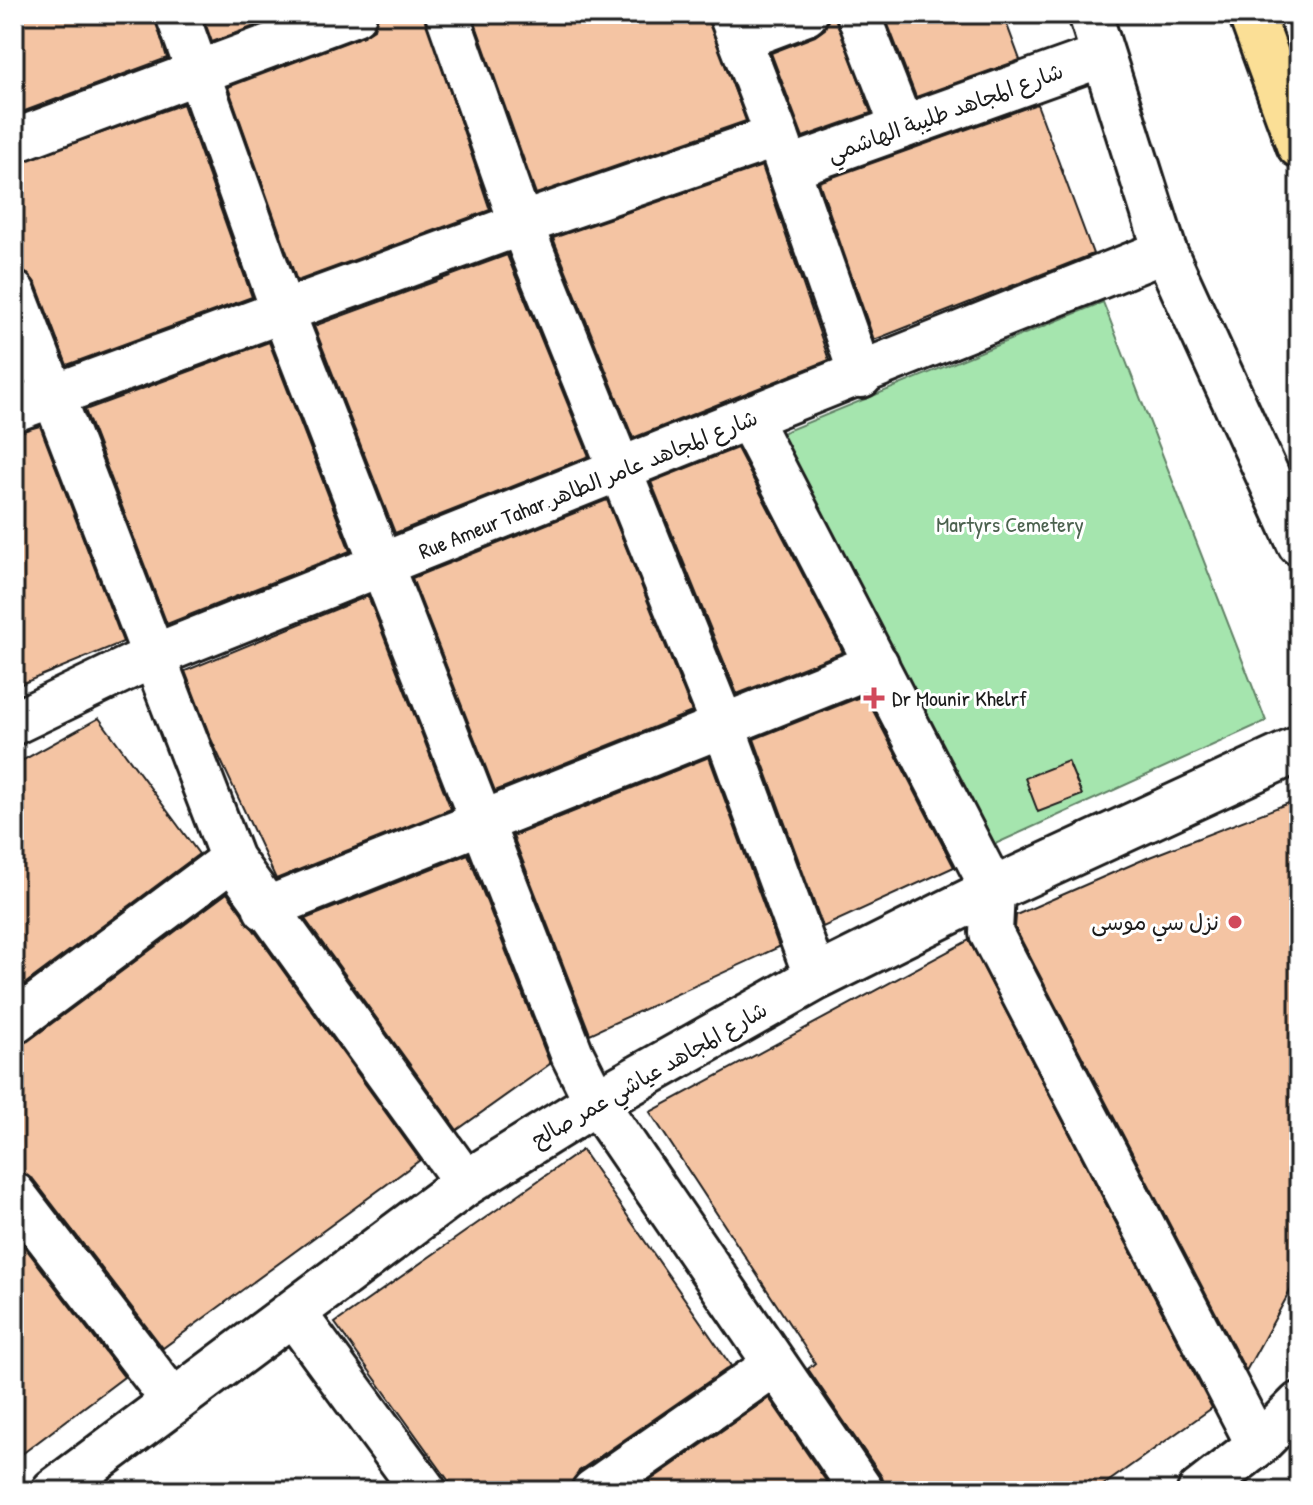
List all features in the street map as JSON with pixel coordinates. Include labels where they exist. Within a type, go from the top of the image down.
[{"type":"main road","points":[[1251,14],[1299,145]]},
{"type":"street","points":[[177,14],[283,312],[572,1054],[596,1102],[862,1491]]},
{"type":"street","points":[[14,141],[355,14]]},
{"type":"street","points":[[447,14],[521,224],[723,725],[816,978]]},
{"type":"street","points":[[806,14],[735,27],[783,152],[861,376]]},
{"type":"street","points":[[858,14],[902,127]]},
{"type":"street","points":[[1090,14],[1165,251],[1299,544]]},
{"type":"street","name":"شارع المجاهد طليبة الهاشمي","points":[[14,410],[521,224],[783,152],[902,127],[1101,56]]},
{"type":"street","name":"Rue Ameur Tahar,شارع المجاهد عامر الطاهر","points":[[14,723],[153,656],[861,376],[1165,251]]},
{"type":"street","points":[[14,293],[232,859],[265,909],[466,1183]]},
{"type":"street","points":[[749,419],[993,890],[991,933],[1258,1445]]},
{"type":"street","points":[[265,909],[877,664]]},
{"type":"street","name":"شارع المجاهد عياشي عمر صالح","points":[[54,1491],[466,1183],[596,1102],[816,978],[993,890],[1299,749]]},
{"type":"street","points":[[14,1022],[232,859]]},
{"type":"street","points":[[14,1194],[173,1401]]},
{"type":"street","points":[[294,1314],[424,1491]]},
{"type":"street","points":[[593,1491],[774,1365]]},
{"type":"street","points":[[1199,1491],[1258,1445],[1299,1404]]},
{"type":"green space","name":"Martyrs Cemetery","points":[[1103,302],[1266,721],[993,845],[772,437]]},
{"type":"building","points":[[14,14],[154,14],[167,58],[14,115]]},
{"type":"building","points":[[202,14],[286,14],[212,42]]},
{"type":"building","points":[[378,14],[424,14],[490,210],[297,281],[228,87],[363,36],[374,29]]},
{"type":"building","points":[[472,14],[707,14],[746,121],[536,194]]},
{"type":"building","points":[[829,14],[835,14],[871,113],[803,137],[771,53],[815,36],[825,29]]},
{"type":"building","points":[[884,14],[1003,14],[1020,60],[916,97]]},
{"type":"building","points":[[183,104],[252,297],[67,365],[36,284],[28,274],[14,270],[14,164]]},
{"type":"building","points":[[1037,104],[1093,254],[874,340],[819,182]]},
{"type":"building","points":[[762,166],[829,360],[633,438],[553,238]]},
{"type":"building","points":[[507,255],[589,456],[395,533],[314,326]]},
{"type":"building","points":[[269,342],[350,551],[167,624],[85,410]]},
{"type":"building","points":[[40,426],[123,642],[14,687],[14,433]]},
{"type":"building","points":[[737,448],[843,652],[737,694],[651,482]]},
{"type":"building","points":[[607,500],[692,712],[495,791],[412,578]]},
{"type":"building","points":[[368,596],[451,809],[276,879],[211,739],[185,671]]},
{"type":"building","points":[[865,695],[954,867],[823,927],[754,739]]},
{"type":"building","points":[[99,718],[199,854],[14,992],[14,765]]},
{"type":"building","points":[[709,757],[779,947],[590,1034],[513,836]]},
{"type":"building","points":[[1068,761],[1082,795],[1038,812],[1025,778]]},
{"type":"building","points":[[1299,799],[1299,1275],[1246,1371],[1015,928],[1016,915],[1147,858]]},
{"type":"building","points":[[468,854],[550,1064],[457,1130],[305,919]]},
{"type":"building","points":[[227,893],[420,1160],[163,1348],[33,1179],[14,1171],[14,1046],[28,1041]]},
{"type":"building","points":[[969,940],[1212,1408],[1095,1491],[886,1491],[882,1477],[808,1369],[815,1363],[650,1112]]},
{"type":"building","points":[[582,1150],[731,1366],[579,1471],[569,1491],[456,1491],[335,1323]]},
{"type":"building","points":[[14,1233],[124,1377],[14,1460]]},
{"type":"building","points":[[769,1398],[833,1491],[635,1491]]},
{"type":"place","name":"Dr Mounir Khelrf","points":[[874,698]]},
{"type":"place","name":"نزل سي موسى","points":[[1235,922]]}]
